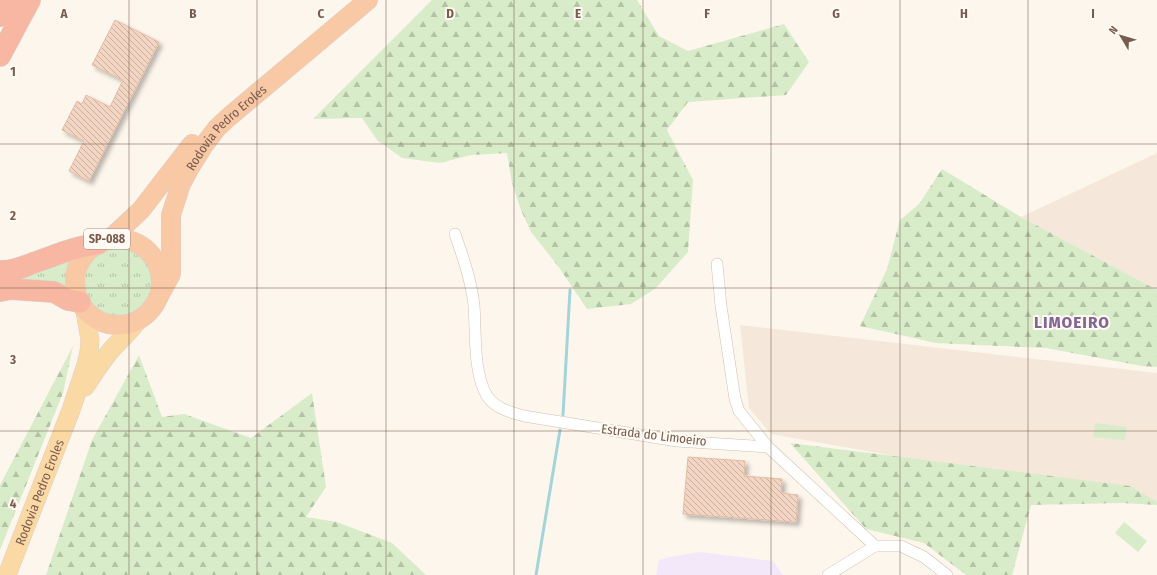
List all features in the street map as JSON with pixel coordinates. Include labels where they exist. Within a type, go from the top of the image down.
[{"type":"highway","points":[[0,16],[8,0]]},
{"type":"highway","points":[[0,56],[30,0]]},
{"type":"highway","name":"Rodovia Pedro Eroles","points":[[355,0],[230,106],[203,132],[141,210],[104,241],[88,250],[76,269],[75,286],[82,306],[94,318],[105,324],[122,325],[139,320],[151,310],[171,274],[170,221],[174,203],[189,169],[204,146],[217,128],[230,116],[368,0]]},
{"type":"highway","name":"Rodovia Pedro Eroles","points":[[104,241],[126,239],[138,243],[148,251],[156,261],[160,273],[161,285],[158,298]]},
{"type":"highway","points":[[0,272],[19,268],[84,245],[104,241]]},
{"type":"highway","points":[[0,290],[11,289],[54,292],[82,306]]},
{"type":"main road","name":"Rodovia Pedro Eroles","points":[[7,575],[71,410],[89,352],[90,340],[82,306]]},
{"type":"main road","name":"Rodovia Pedro Eroles","points":[[71,410],[101,362],[139,320]]},
{"type":"street","name":"Estrada do Limoeiro","points":[[455,234],[468,274],[474,306],[474,333],[482,385],[488,397],[497,406],[505,411],[524,416],[677,440],[768,447]]},
{"type":"street","points":[[717,264],[721,306],[735,399],[739,411],[768,447],[875,546]]},
{"type":"street","points":[[828,575],[875,546],[901,546],[924,557],[947,575]]},
{"type":"shaded area","points":[[1157,153],[1157,290],[1021,217]]},
{"type":"shaded area","points":[[740,325],[1157,373],[1157,503],[771,434],[749,408]]},
{"type":"shaded area","points":[[700,552],[773,561],[783,575],[656,575],[659,560]]},
{"type":"green space","points":[[432,0],[637,0],[659,36],[688,51],[784,24],[809,62],[786,95],[688,102],[667,130],[693,180],[688,252],[656,288],[631,304],[587,309],[558,266],[531,232],[521,210],[512,183],[507,153],[471,155],[440,163],[402,158],[377,140],[362,118],[313,119]]},
{"type":"green space","points":[[942,169],[1021,217],[1157,290],[1157,367],[1142,366],[1046,348],[936,343],[860,326],[887,269],[900,220],[919,204]]},
{"type":"green space","points":[[111,247],[125,247],[138,253],[147,262],[151,268],[153,282],[151,296],[143,307],[132,315],[125,317],[111,317],[104,315],[93,307],[85,296],[83,289],[83,275],[85,268],[93,257],[104,249]]},
{"type":"green space","points":[[75,254],[68,273],[68,293],[0,277]]},
{"type":"green space","points":[[73,346],[63,393],[0,550],[0,485]]},
{"type":"green space","points":[[139,355],[162,417],[184,414],[251,438],[312,393],[326,487],[306,517],[337,522],[392,543],[426,575],[46,575],[92,440]]},
{"type":"green space","points":[[1095,423],[1127,427],[1125,440],[1093,437]]},
{"type":"green space","points":[[790,443],[1130,486],[1157,502],[1157,505],[1122,503],[1031,505],[1012,575],[966,575],[924,543],[866,529]]},
{"type":"green space","points":[[1124,522],[1147,541],[1138,552],[1115,533]]},
{"type":"building","points":[[115,20],[159,42],[89,181],[69,171],[84,141],[62,130],[77,101],[82,104],[86,95],[110,107],[123,80],[92,65]]},
{"type":"building","points":[[688,457],[745,461],[744,476],[782,479],[781,493],[798,495],[796,522],[683,514]]},
{"type":"waterway","points":[[563,415],[570,290]]},
{"type":"waterway","points":[[536,575],[560,430]]},
{"type":"district","name":"LIMOEIRO","points":[[1072,322]]}]
